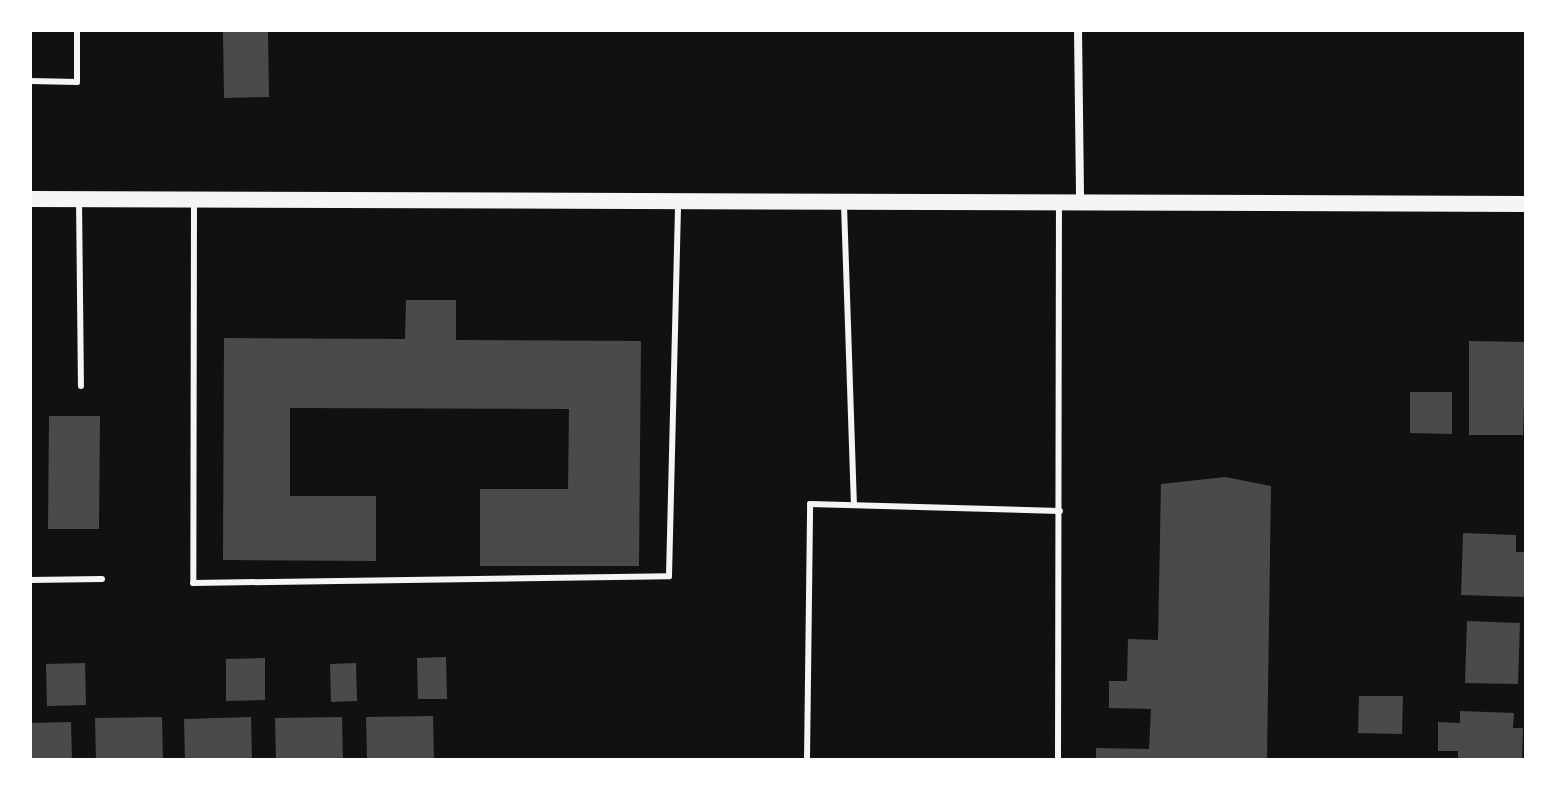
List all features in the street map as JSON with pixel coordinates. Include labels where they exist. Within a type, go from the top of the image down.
[{"type":"main road","points":[[30,199],[1526,204]]},
{"type":"street","points":[[1078,30],[1080,203]]},
{"type":"lane","points":[[30,81],[77,82],[77,30]]},
{"type":"lane","points":[[79,199],[81,386]]},
{"type":"lane","points":[[194,200],[193,583],[669,576],[678,202]]},
{"type":"lane","points":[[843,202],[854,505]]},
{"type":"lane","points":[[1058,760],[1059,203]]},
{"type":"lane","points":[[807,760],[810,504],[1060,511]]},
{"type":"lane","points":[[30,580],[102,579]]},
{"type":"building","points":[[223,30],[268,30],[269,97],[224,98]]},
{"type":"building","points":[[406,300],[456,300],[456,340],[641,341],[639,566],[480,566],[480,489],[568,489],[569,409],[290,408],[290,496],[376,496],[376,561],[223,560],[224,338],[405,339]]},
{"type":"building","points":[[1469,341],[1526,342],[1523,435],[1469,435]]},
{"type":"building","points":[[1410,392],[1452,392],[1452,434],[1410,433]]},
{"type":"building","points":[[49,416],[100,416],[99,529],[48,529]]},
{"type":"building","points":[[1225,477],[1271,486],[1267,760],[1096,760],[1096,748],[1149,749],[1151,709],[1109,708],[1109,681],[1127,681],[1128,639],[1158,640],[1161,484]]},
{"type":"building","points":[[1463,533],[1516,535],[1516,552],[1526,552],[1525,597],[1461,595]]},
{"type":"building","points":[[1467,621],[1520,623],[1518,684],[1465,683]]},
{"type":"building","points":[[446,657],[447,699],[418,699],[417,658]]},
{"type":"building","points":[[265,658],[265,700],[226,701],[226,659]]},
{"type":"building","points":[[85,663],[86,705],[47,706],[46,664]]},
{"type":"building","points":[[356,663],[357,701],[331,702],[330,664]]},
{"type":"building","points":[[1359,696],[1403,696],[1402,734],[1358,733]]},
{"type":"building","points":[[1460,711],[1514,713],[1513,728],[1523,728],[1522,760],[1458,760],[1458,751],[1438,751],[1438,722],[1460,723]]},
{"type":"building","points":[[433,716],[434,760],[367,760],[366,717]]},
{"type":"building","points":[[162,717],[163,760],[96,760],[95,718]]},
{"type":"building","points":[[251,717],[252,760],[185,760],[184,719]]},
{"type":"building","points":[[342,717],[343,760],[276,760],[275,718]]},
{"type":"building","points":[[71,722],[72,760],[30,760],[30,723]]}]
